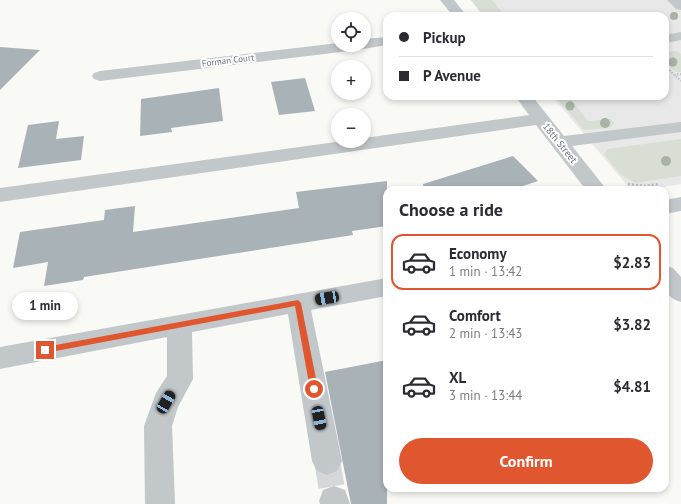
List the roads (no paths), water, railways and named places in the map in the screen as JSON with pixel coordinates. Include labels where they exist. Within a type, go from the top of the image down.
[{"type":"street","points":[[447,0],[457,12]]},
{"type":"street","points":[[674,0],[681,6]]},
{"type":"street","points":[[669,38],[681,36]]},
{"type":"street","points":[[371,43],[383,42]]},
{"type":"street","name":"Forman Court","points":[[100,76],[331,48]]},
{"type":"street","name":"18th Street","points":[[526,100],[594,186]]},
{"type":"street","points":[[0,194],[542,119]]},
{"type":"street","points":[[560,142],[681,127]]},
{"type":"street","points":[[669,206],[681,204]]},
{"type":"street","points":[[669,279],[681,293]]},
{"type":"street","points":[[0,358],[178,324],[383,288]]},
{"type":"street","points":[[298,303],[327,461]]},
{"type":"street","points":[[160,504],[158,426],[166,402],[180,378],[181,367],[178,324]]},
{"type":"tunnel","points":[[327,461],[334,501]]}]
